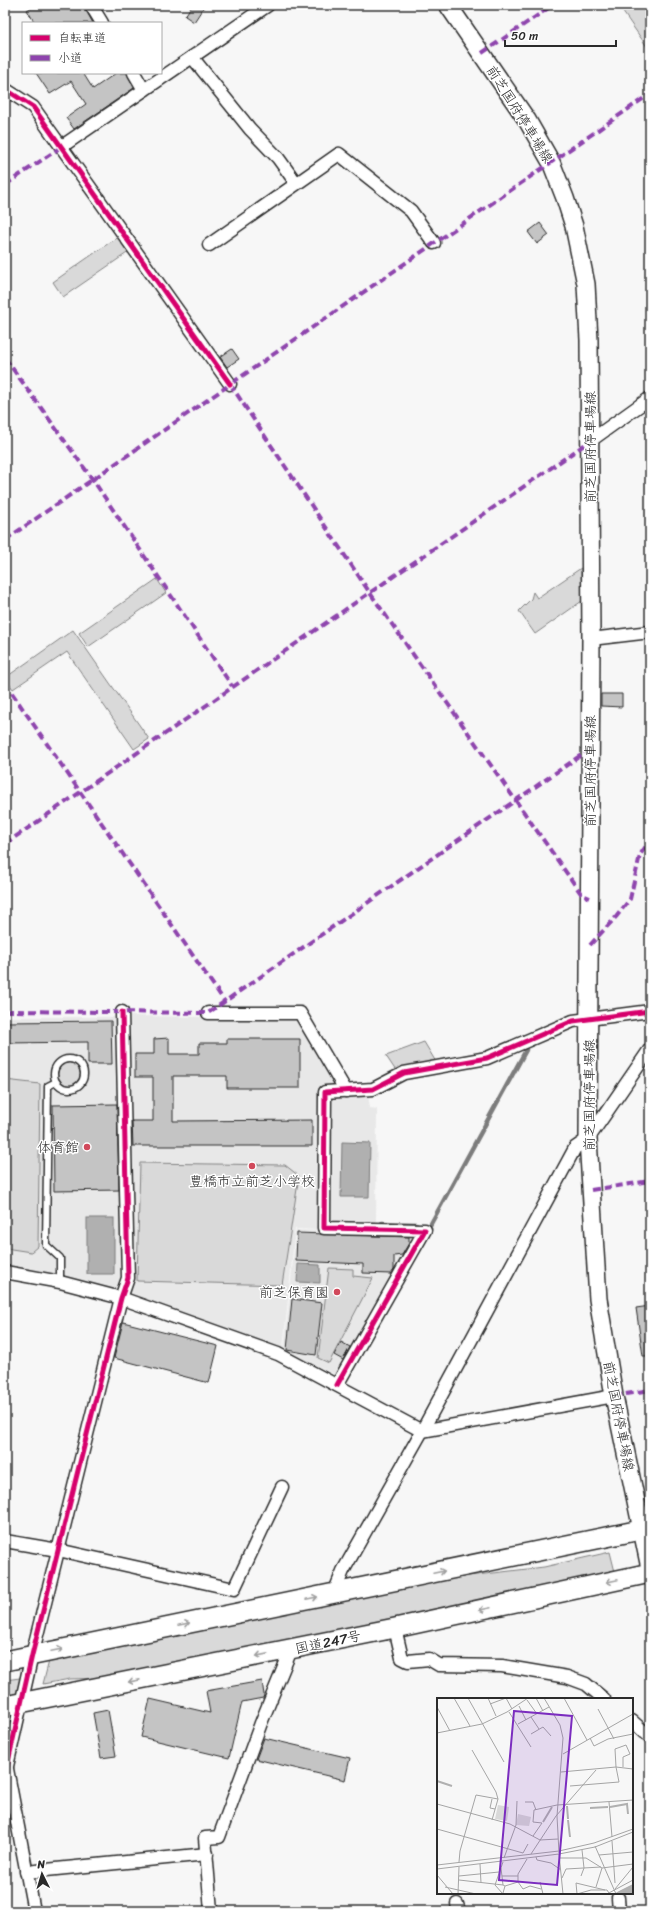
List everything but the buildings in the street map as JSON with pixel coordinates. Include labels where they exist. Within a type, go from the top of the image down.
[{"type":"highway","points":[[5,1661],[646,1529]]},
{"type":"highway","name":"国道247号","points":[[13,1705],[291,1650],[650,1573]]},
{"type":"main road","name":"前芝国府停車場線","points":[[448,5],[527,120],[551,162],[565,198],[578,241],[586,284],[589,318],[591,640],[588,1139],[598,1299],[614,1396],[646,1529],[650,1568]]},
{"type":"street","points":[[91,5],[101,22]]},
{"type":"street","points":[[61,147],[192,57],[262,6]]},
{"type":"street","points":[[192,57],[250,129],[278,158],[296,183]]},
{"type":"street","points":[[135,74],[144,90]]},
{"type":"street","points":[[5,89],[33,107],[230,384]]},
{"type":"street","points":[[209,245],[339,154],[411,211],[434,243]]},
{"type":"street","points":[[590,441],[650,398]]},
{"type":"street","points":[[591,640],[650,632]]},
{"type":"street","points":[[337,1385],[425,1230],[324,1228],[325,1092],[373,1089],[404,1073],[487,1058],[573,1021],[650,1011]]},
{"type":"street","points":[[34,1911],[6,1772],[13,1705],[32,1656],[121,1298],[128,1278],[122,1012]]},
{"type":"street","points":[[208,1013],[300,1013],[346,1091]]},
{"type":"street","points":[[334,1594],[343,1571],[422,1431],[575,1148],[588,1139],[650,1049]]},
{"type":"street","points":[[5,1272],[60,1282],[121,1298],[278,1354],[422,1431],[614,1396]]},
{"type":"street","points":[[5,1541],[58,1550],[234,1589],[282,1487]]},
{"type":"street","points":[[395,1628],[402,1658],[408,1661],[429,1659],[439,1666],[502,1666],[549,1673],[567,1677],[586,1684],[603,1698]]},
{"type":"street","points":[[211,1911],[205,1838],[220,1837],[261,1724],[291,1650]]},
{"type":"street","points":[[633,1722],[650,1737]]},
{"type":"street","points":[[26,1872],[206,1854]]},
{"type":"street","points":[[618,1898],[620,1911]]},
{"type":"lane","points":[[71,1058],[82,1066],[84,1070],[83,1078],[78,1086],[66,1089],[56,1082],[53,1075],[59,1062],[71,1058]]},
{"type":"lane","points":[[56,1082],[48,1086],[46,1245],[60,1258],[60,1282]]},
{"type":"shaded area","points":[[618,5],[646,5],[650,11],[650,51]]},
{"type":"shaded area","points":[[119,236],[130,251],[63,297],[53,282]]},
{"type":"shaded area","points":[[581,568],[582,601],[535,634],[519,611],[531,599],[533,592],[537,598]]},
{"type":"shaded area","points":[[157,579],[166,593],[88,647],[79,633]]},
{"type":"shaded area","points":[[73,630],[149,739],[134,749],[67,652],[13,689],[5,678]]},
{"type":"shaded area","name":"豊橋市立前芝小学校","points":[[126,1016],[300,1018],[344,1094],[368,1094],[370,1108],[377,1109],[376,1225],[320,1230],[295,1229],[283,1349],[127,1294]]},
{"type":"shaded area","points":[[5,1017],[118,1017],[121,1275],[119,1292],[5,1267]]},
{"type":"shaded area","points":[[424,1042],[436,1062],[396,1071],[386,1056]]},
{"type":"shaded area","points":[[69,1062],[77,1066],[81,1074],[77,1082],[69,1086],[61,1082],[57,1074],[61,1066]]},
{"type":"shaded area","points":[[5,1080],[40,1084],[38,1246],[31,1252],[5,1248]]},
{"type":"shaded area","points":[[342,1142],[370,1143],[369,1197],[341,1197]]},
{"type":"shaded area","points":[[140,1163],[285,1165],[299,1176],[282,1285],[137,1281]]},
{"type":"shaded area","points":[[87,1218],[114,1218],[114,1274],[87,1274]]},
{"type":"shaded area","name":"前芝保育園","points":[[296,1230],[418,1234],[336,1375],[284,1350]]},
{"type":"shaded area","points":[[298,1264],[320,1265],[320,1283],[297,1282]]},
{"type":"shaded area","points":[[329,1268],[353,1269],[353,1276],[373,1278],[329,1363],[318,1358]]},
{"type":"shaded area","points":[[610,1552],[615,1572],[504,1597],[102,1678],[70,1679],[43,1684],[49,1661],[460,1577],[544,1567]]},
{"type":"shaded area","points":[[20,1678],[21,1685],[16,1697],[5,1700],[5,1680]]},
{"type":"waterway","points":[[426,1227],[428,1229],[526,1050]]},
{"type":"waterway","points":[[382,1223],[416,1224]]},
{"type":"marked path","points":[[482,53],[553,5]]},
{"type":"marked path","points":[[5,540],[650,94]]},
{"type":"marked path","points":[[5,185],[61,147]]},
{"type":"marked path","points":[[5,358],[93,480],[232,686]]},
{"type":"marked path","points":[[230,384],[370,593],[582,895],[590,898]]},
{"type":"marked path","points":[[5,844],[590,441]]},
{"type":"marked path","points":[[5,683],[225,1002]]},
{"type":"marked path","points":[[5,1011],[208,1013],[590,749]]},
{"type":"marked path","points":[[590,945],[616,917],[630,899],[640,855],[650,840]]},
{"type":"marked path","points":[[591,1190],[650,1181]]},
{"type":"marked path","points":[[614,1396],[650,1390]]},
{"type":"cycle path","points":[[5,89],[33,107],[230,384]]},
{"type":"cycle path","points":[[337,1385],[425,1230],[324,1228],[325,1092],[373,1089],[404,1073],[487,1058],[573,1021],[650,1011]]},
{"type":"cycle path","points":[[5,1775],[32,1655],[121,1298],[128,1278],[122,1012]]},
{"type":"place","name":"体育館","points":[[87,1147]]},
{"type":"place","name":"豊橋市立前芝小学校","points":[[252,1166]]},
{"type":"place","name":"前芝保育園","points":[[337,1292]]}]
